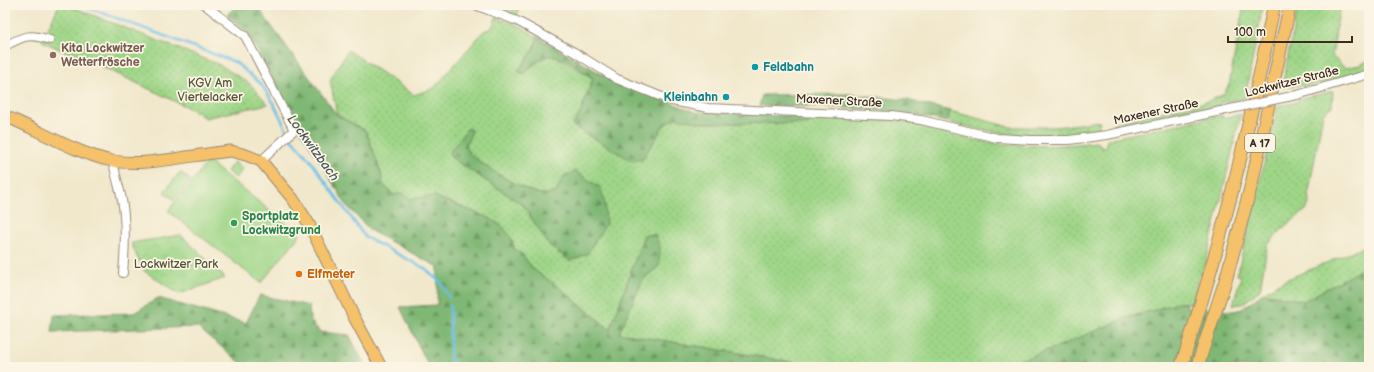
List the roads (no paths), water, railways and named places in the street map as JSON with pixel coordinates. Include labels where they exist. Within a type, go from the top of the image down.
[{"type":"highway","name":"A 17","points":[[1181,367],[1211,276],[1252,113],[1274,5]]},
{"type":"highway","name":"A 17","points":[[1197,367],[1226,279],[1252,182],[1290,5]]},
{"type":"main road","points":[[5,116],[96,157],[113,161],[140,162],[231,152],[246,155],[261,161],[293,199],[309,224],[381,367]]},
{"type":"street","points":[[206,5],[244,36],[294,130],[261,161]]},
{"type":"street","name":"Maxener Straße","points":[[475,5],[517,21],[574,52],[617,79],[672,101],[708,108],[891,116],[921,120],[997,138],[1032,140],[1069,140],[1107,135],[1221,111]]},
{"type":"street","points":[[5,46],[27,35],[38,36],[50,40]]},
{"type":"street","name":"Lockwitzer Straße","points":[[1221,111],[1297,95],[1369,74]]},
{"type":"street","points":[[113,161],[116,181],[121,196],[125,253],[123,274]]},
{"type":"waterway","name":"Lockwitzbach","points":[[81,5],[235,62],[261,84],[273,102],[290,137],[310,160],[365,237],[426,269],[442,284],[449,298]]},
{"type":"waterway","name":"Lockwitzbach","points":[[450,306],[450,357],[456,367]]},
{"type":"place","name":"Kita Lockwitzer Wetterfrösche","points":[[53,55]]},
{"type":"place","name":"Feldbahn","points":[[755,67]]},
{"type":"place","name":"Kleinbahn","points":[[726,97]]},
{"type":"place","name":"Sportplatz Lockwitzgrund","points":[[234,223]]},
{"type":"place","name":"Elfmeter","points":[[299,274]]},
{"type":"park label","name":"KGV Am Viertelacker","points":[[210,90]]},
{"type":"park label","name":"Lockwitzer Park","points":[[176,264]]}]
